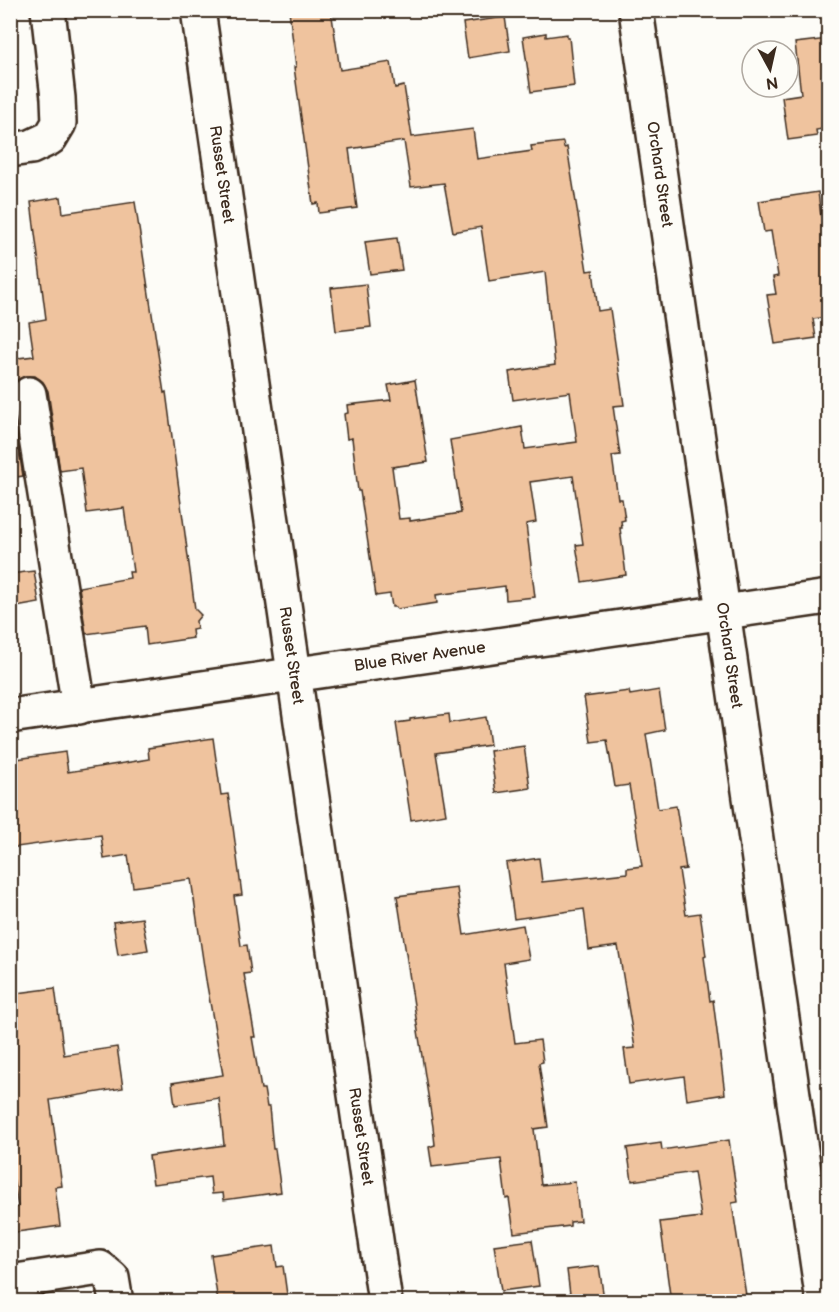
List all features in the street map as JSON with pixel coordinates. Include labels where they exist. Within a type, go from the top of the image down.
[{"type":"street","points":[[10,150],[31,147],[50,138],[59,123],[48,10]]},
{"type":"street","name":"Russet Street","points":[[198,10],[385,1302]]},
{"type":"street","name":"Orchard Street","points":[[636,10],[823,1302]]},
{"type":"street","points":[[29,394],[79,706]]},
{"type":"street","name":"Blue River Avenue","points":[[10,716],[828,597]]},
{"type":"street","points":[[10,1282],[100,1268],[112,1278],[116,1302]]},
{"type":"building","points":[[289,10],[331,10],[340,70],[391,62],[395,88],[404,86],[412,137],[473,129],[477,159],[532,151],[531,146],[563,142],[564,148],[567,147],[587,271],[593,270],[598,311],[610,309],[624,405],[613,406],[620,455],[612,456],[618,499],[622,499],[625,520],[621,521],[622,528],[620,528],[626,575],[582,582],[576,545],[583,544],[573,476],[530,482],[536,522],[526,524],[535,597],[506,600],[505,586],[436,595],[437,603],[397,609],[392,607],[390,594],[376,596],[360,491],[358,491],[352,438],[347,439],[344,414],[348,413],[347,405],[391,400],[388,385],[415,380],[428,462],[392,467],[399,519],[410,518],[410,521],[461,513],[450,440],[522,427],[525,449],[577,442],[570,392],[513,400],[509,372],[555,365],[545,272],[489,281],[481,227],[453,232],[444,183],[411,187],[404,141],[349,149],[357,208],[319,213],[318,203],[313,204],[294,67],[296,67]]},
{"type":"building","points":[[505,17],[510,51],[468,58],[463,23]]},
{"type":"building","points":[[546,33],[546,37],[567,34],[569,37],[574,86],[531,92],[523,37]]},
{"type":"building","points":[[828,39],[828,75],[822,76],[828,128],[816,130],[817,136],[788,140],[782,99],[800,99],[800,42]]},
{"type":"building","points":[[818,192],[821,216],[826,216],[828,230],[828,317],[813,319],[816,338],[775,344],[767,295],[776,294],[773,277],[778,276],[771,231],[764,232],[759,201]]},
{"type":"building","points":[[61,197],[63,213],[135,202],[164,393],[166,392],[195,609],[201,615],[196,621],[197,629],[192,630],[193,638],[147,645],[145,626],[86,634],[79,587],[130,578],[129,572],[133,572],[124,508],[87,513],[81,468],[60,471],[48,391],[43,382],[35,376],[25,376],[17,380],[10,396],[10,359],[34,356],[29,322],[46,319],[31,202]]},
{"type":"building","points":[[397,238],[402,270],[370,274],[365,242]]},
{"type":"building","points":[[366,284],[371,327],[336,331],[331,288]]},
{"type":"building","points":[[10,397],[23,476],[10,478]]},
{"type":"building","points":[[34,571],[39,603],[10,608],[10,574]]},
{"type":"building","points":[[659,690],[665,730],[646,734],[658,809],[676,806],[686,869],[679,870],[686,915],[700,913],[710,1001],[713,1000],[725,1094],[687,1100],[684,1076],[629,1084],[624,1049],[635,1048],[618,946],[589,950],[584,909],[514,919],[506,863],[539,858],[542,882],[627,873],[627,868],[642,866],[629,785],[615,787],[607,740],[591,742],[584,697],[629,691],[630,695]]},
{"type":"building","points":[[449,714],[450,723],[486,717],[490,745],[436,753],[446,814],[411,820],[396,723]]},
{"type":"building","points":[[213,738],[221,795],[228,794],[233,827],[242,895],[234,896],[241,946],[247,945],[251,973],[244,974],[255,1037],[252,1037],[261,1089],[264,1089],[267,1107],[269,1107],[273,1149],[275,1149],[281,1192],[224,1200],[223,1193],[212,1194],[210,1177],[153,1184],[149,1156],[224,1145],[219,1098],[175,1105],[172,1083],[223,1075],[191,879],[133,887],[128,855],[104,859],[101,835],[10,848],[10,760],[65,752],[68,772],[149,759],[148,748]]},
{"type":"building","points":[[524,746],[530,788],[496,793],[490,751]]},
{"type":"building","points":[[457,888],[464,935],[523,925],[529,959],[504,963],[515,1043],[540,1040],[543,1062],[539,1063],[548,1127],[534,1129],[541,1185],[575,1182],[580,1221],[570,1222],[570,1226],[514,1233],[509,1198],[506,1199],[501,1159],[432,1167],[429,1147],[435,1145],[433,1127],[397,896]]},
{"type":"building","points":[[142,918],[148,950],[118,955],[113,922]]},
{"type":"building","points":[[55,988],[64,1055],[117,1047],[123,1088],[50,1100],[62,1186],[55,1187],[60,1226],[10,1233],[10,1208],[18,1207],[10,1159],[10,994]]},
{"type":"building","points":[[729,1140],[738,1202],[732,1203],[747,1302],[671,1302],[660,1222],[701,1217],[694,1172],[632,1181],[627,1148],[661,1143],[662,1150]]},
{"type":"building","points":[[532,1240],[539,1286],[501,1291],[494,1245]]},
{"type":"building","points":[[274,1246],[277,1267],[283,1266],[288,1302],[218,1302],[211,1255]]},
{"type":"building","points":[[599,1266],[604,1299],[571,1302],[567,1270]]}]
